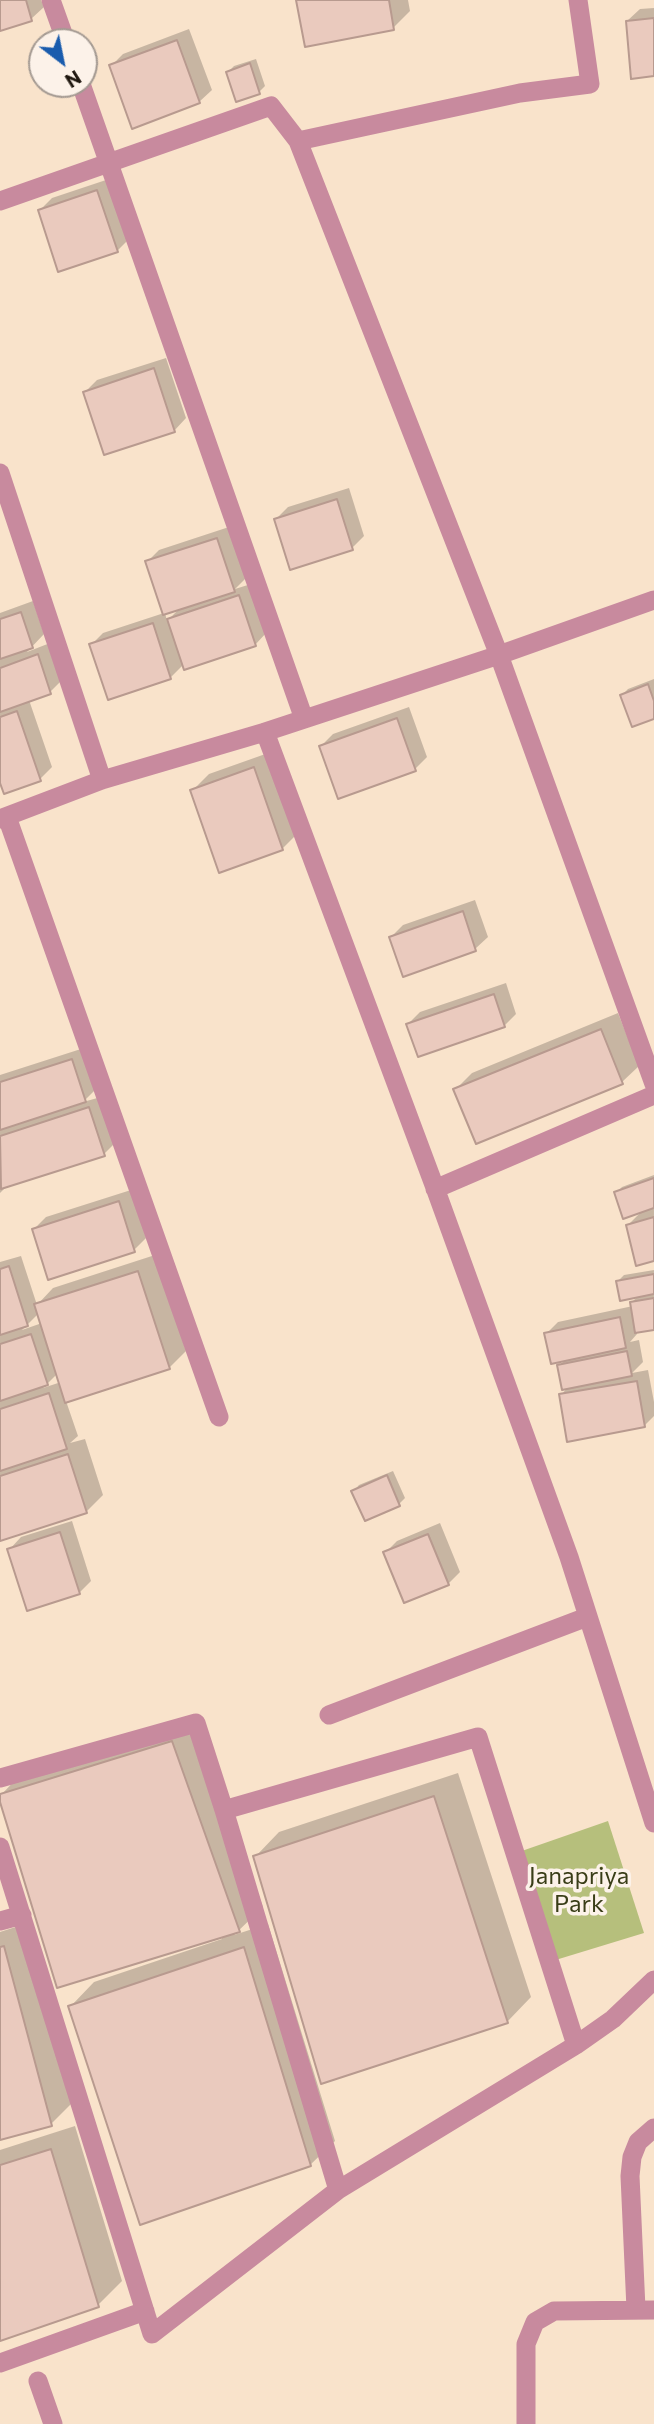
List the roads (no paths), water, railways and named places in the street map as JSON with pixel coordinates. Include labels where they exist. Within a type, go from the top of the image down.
[{"type":"street","points":[[51,0],[61,28]]},
{"type":"street","points":[[298,141],[520,93],[590,84],[578,0]]},
{"type":"street","points":[[86,98],[304,719]]},
{"type":"street","points":[[0,201],[271,106],[298,141],[499,655],[654,1084]]},
{"type":"street","points":[[0,474],[102,780]]},
{"type":"street","points":[[219,1417],[4,818],[102,780],[265,732],[499,655],[654,600]]},
{"type":"street","points":[[265,732],[569,1557],[654,1823]]},
{"type":"street","points":[[435,1189],[654,1095]]},
{"type":"street","points":[[329,1715],[587,1617]]},
{"type":"street","points":[[0,1778],[195,1723],[338,2190]]},
{"type":"street","points":[[223,1810],[478,1737],[576,2045]]},
{"type":"street","points":[[0,1847],[152,2334],[338,2190],[576,2045],[613,2019],[654,1980]]},
{"type":"street","points":[[0,1921],[22,1915]]},
{"type":"street","points":[[526,2424],[526,2344],[535,2322],[554,2311],[645,2309],[631,2176],[632,2157],[638,2142],[654,2129]]},
{"type":"street","points":[[0,2363],[145,2311]]},
{"type":"street","points":[[38,2381],[53,2424]]},
{"type":"park label","name":"Janapriya Park","points":[[579,1890]]}]
